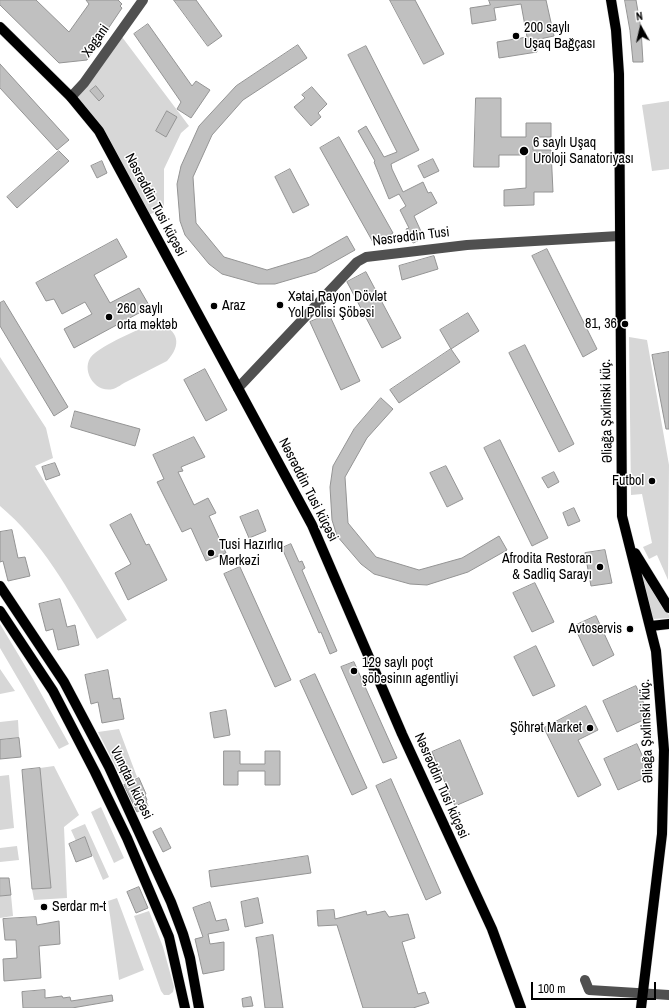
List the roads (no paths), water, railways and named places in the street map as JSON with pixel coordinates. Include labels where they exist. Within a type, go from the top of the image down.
[{"type":"main road","name":"Əliağa Şıxlinski küç.","points":[[611,0],[616,30],[619,74],[622,516],[651,626],[656,651],[662,709],[662,834],[641,1008]]},
{"type":"main road","name":"Nəsrəddin Tusi küçəsi","points":[[0,27],[71,97],[90,118],[108,145],[156,238],[312,526],[402,734],[476,898],[492,929],[521,1008]]},
{"type":"main road","points":[[630,544],[669,608]]},
{"type":"main road","name":"Vunqtau küçəsi","points":[[0,586],[64,682],[109,767],[171,902],[183,934],[190,958],[199,1008]]},
{"type":"main road","name":"Vunqtau küçəsi","points":[[0,611],[53,691],[95,772],[161,915],[176,963],[184,1004]]},
{"type":"main road","points":[[651,626],[669,624]]},
{"type":"main road","points":[[176,963],[190,958]]},
{"type":"street","name":"Xəgani","points":[[71,97],[84,83],[142,0]]},
{"type":"street","name":"Nəsrəddin Tusi","points":[[238,388],[357,262],[366,257],[467,245],[619,236]]},
{"type":"street","points":[[585,980],[589,990],[669,995]]},
{"type":"place","name":"200 saylı Uşaq Bağçası","points":[[516,36]]},
{"type":"place","name":"6 saylı Uşaq Uroloji Sanatoriyası","points":[[524,151]]},
{"type":"place","name":"Xətai Rayon Dövlət Yol Polisi Şöbəsi","points":[[280,305]]},
{"type":"place","name":"Araz","points":[[214,306]]},
{"type":"place","name":"260 saylı orta məktəb","points":[[109,317]]},
{"type":"place","name":"81, 36","points":[[625,324]]},
{"type":"place","name":"Futbol","points":[[652,481]]},
{"type":"place","name":"Tusi Hazırlıq Mərkəzi","points":[[211,553]]},
{"type":"place","name":"Afrodita Restoran & Sadliq Sarayı","points":[[600,567]]},
{"type":"place","name":"Avtoservis","points":[[630,629]]},
{"type":"place","name":"129 saylı poçt şöbəsinın agentliyi","points":[[354,671]]},
{"type":"place","name":"Şöhrət Market","points":[[590,728]]},
{"type":"place","name":"Serdar m-t","points":[[44,907]]}]
